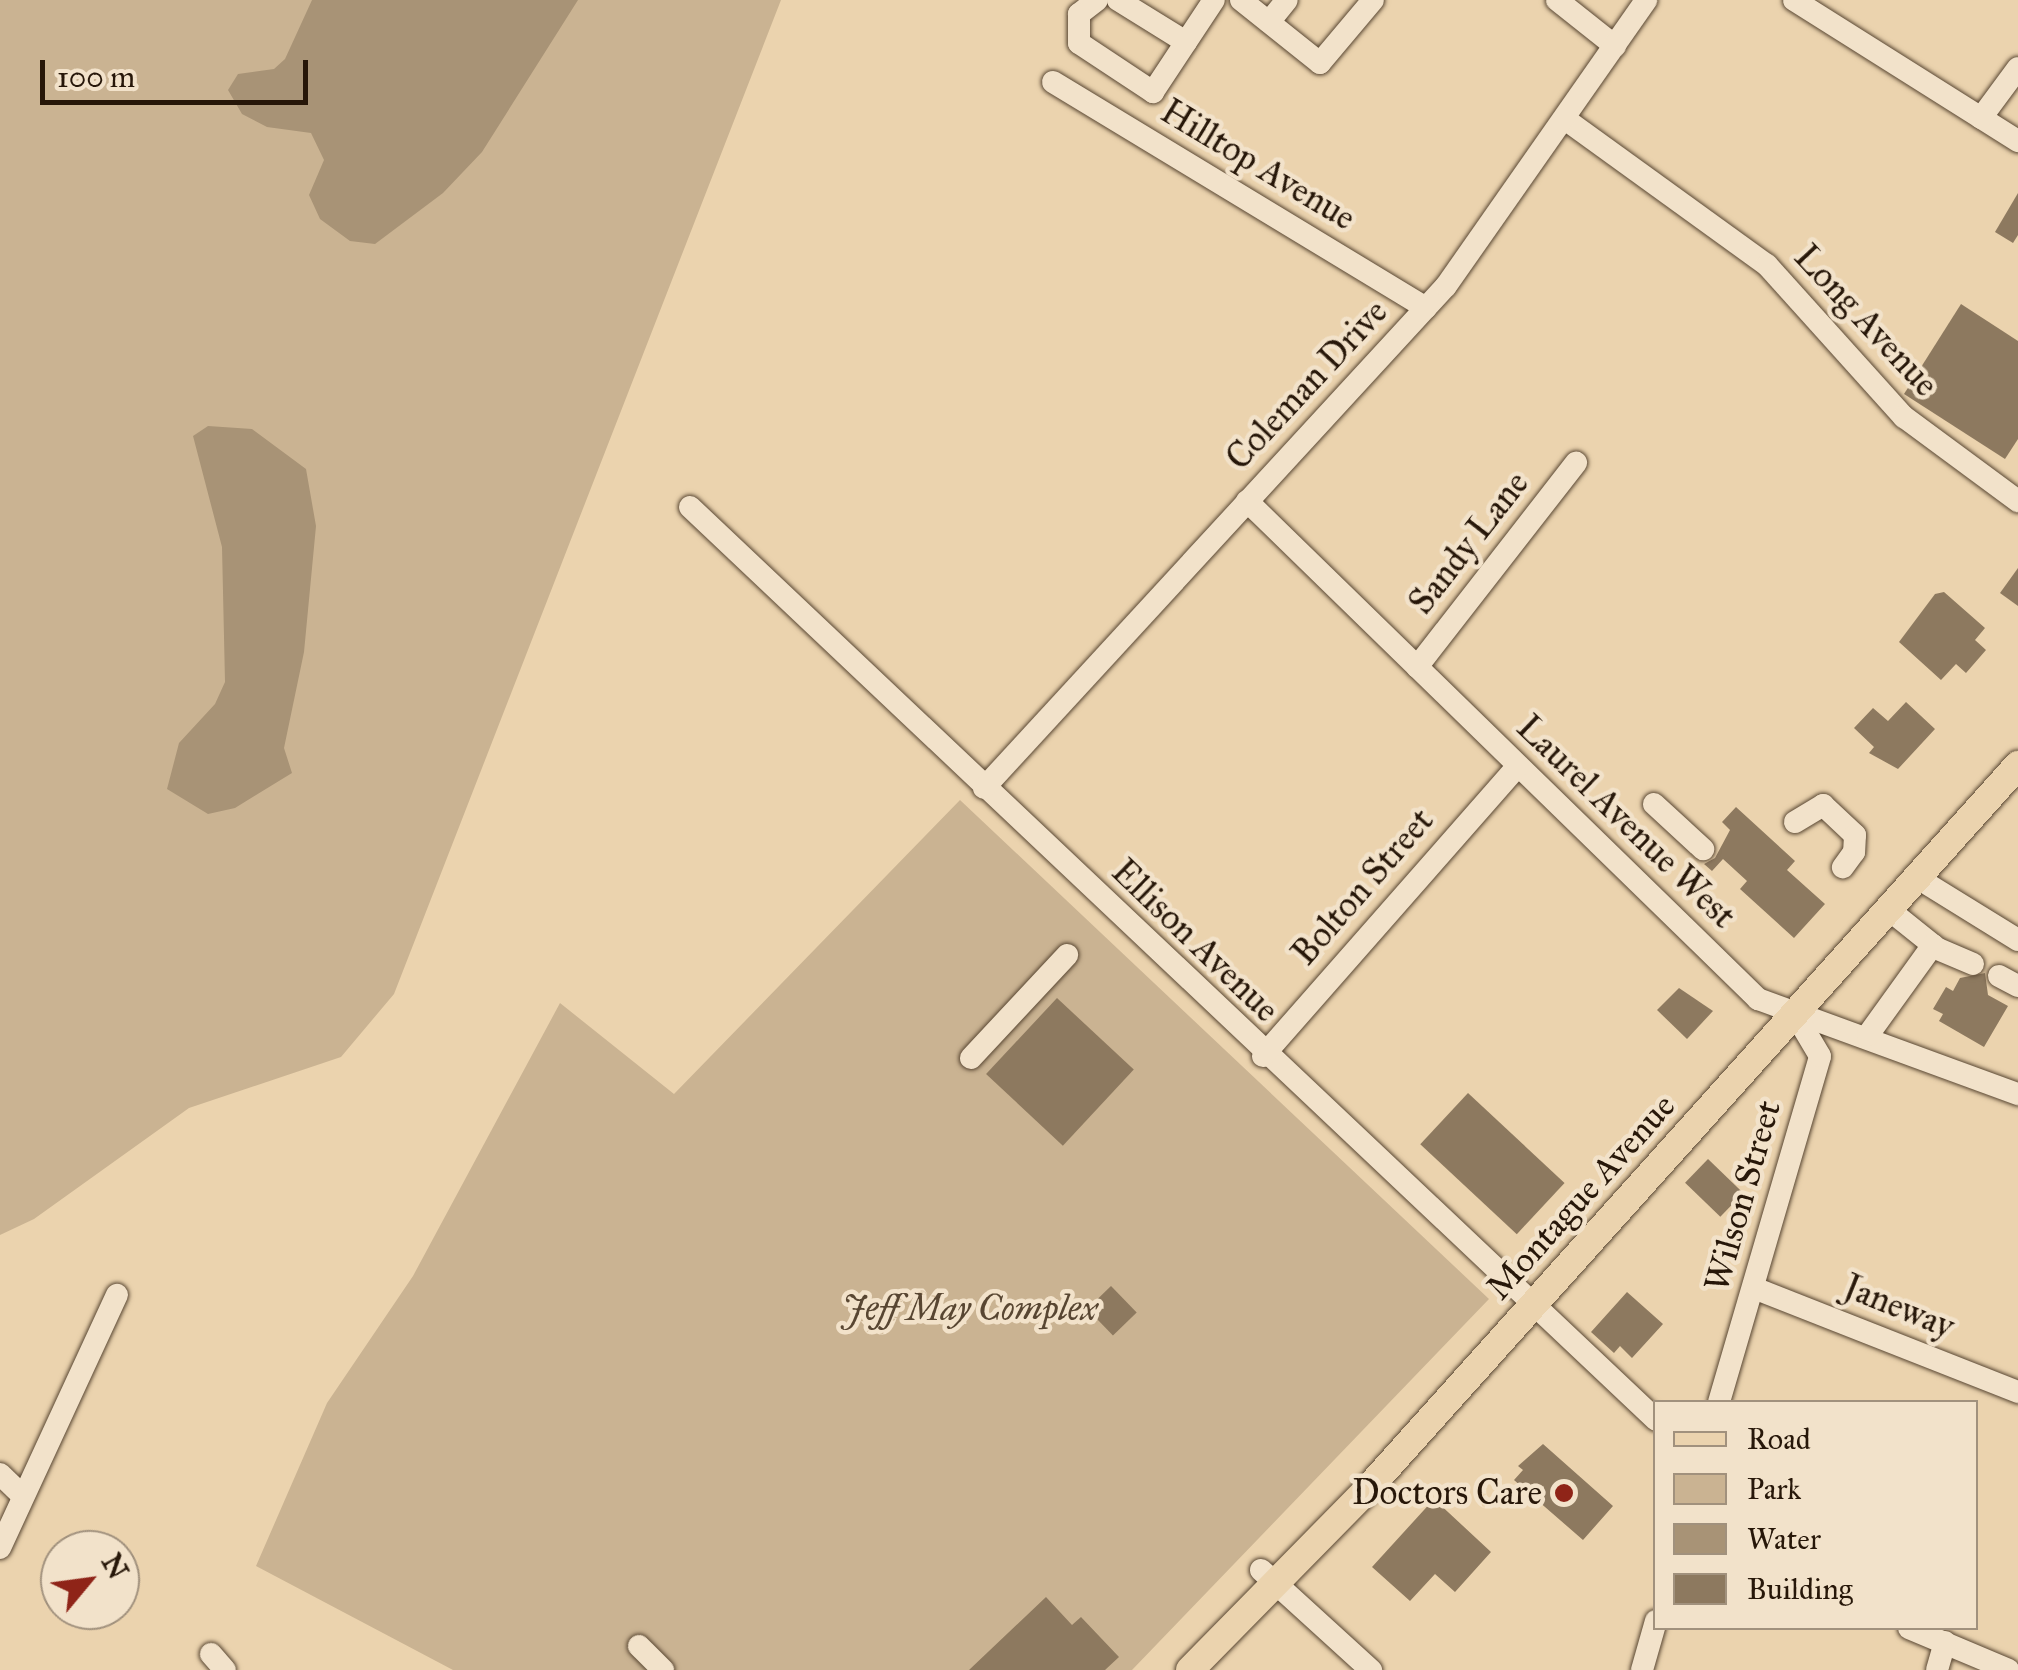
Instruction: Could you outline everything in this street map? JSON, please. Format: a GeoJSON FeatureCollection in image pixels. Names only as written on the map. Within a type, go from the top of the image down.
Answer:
{"type":"FeatureCollection","features":[{"type":"Feature","properties":{"kind":"main road","name":"Montague Avenue"},"geometry":{"type":"LineString","coordinates":[[1190,1670],[1269,1577],[1535,1305],[2018,765]]}},
{"type":"Feature","properties":{"kind":"street"},"geometry":{"type":"LineString","coordinates":[[1097,0],[1079,14],[1079,42],[1153,92],[1214,0]]}},
{"type":"Feature","properties":{"kind":"street"},"geometry":{"type":"LineString","coordinates":[[1118,0],[1186,42]]}},
{"type":"Feature","properties":{"kind":"street"},"geometry":{"type":"LineString","coordinates":[[1241,0],[1320,63],[1373,0]]}},
{"type":"Feature","properties":{"kind":"street"},"geometry":{"type":"LineString","coordinates":[[1269,22],[1287,0]]}},
{"type":"Feature","properties":{"kind":"street"},"geometry":{"type":"LineString","coordinates":[[1556,0],[1615,46]]}},
{"type":"Feature","properties":{"kind":"street","name":"Coleman Drive"},"geometry":{"type":"LineString","coordinates":[[984,788],[1426,308],[1565,119],[1646,0]]}},
{"type":"Feature","properties":{"kind":"street"},"geometry":{"type":"LineString","coordinates":[[1794,0],[2018,141]]}},
{"type":"Feature","properties":{"kind":"street"},"geometry":{"type":"LineString","coordinates":[[1982,118],[2018,68]]}},
{"type":"Feature","properties":{"kind":"street","name":"Hilltop Avenue"},"geometry":{"type":"LineString","coordinates":[[1053,82],[1426,308]]}},
{"type":"Feature","properties":{"kind":"street","name":"Long Avenue"},"geometry":{"type":"LineString","coordinates":[[1565,119],[1767,265],[1904,418],[2018,501]]}},
{"type":"Feature","properties":{"kind":"street","name":"Sandy Lane"},"geometry":{"type":"LineString","coordinates":[[1417,667],[1576,463]]}},
{"type":"Feature","properties":{"kind":"street","name":"Laurel Avenue West"},"geometry":{"type":"LineString","coordinates":[[1247,501],[1758,998],[1795,1014],[1868,1035],[2018,1094]]}},
{"type":"Feature","properties":{"kind":"street","name":"Ellison Avenue"},"geometry":{"type":"LineString","coordinates":[[690,507],[1264,1056],[1653,1417]]}},
{"type":"Feature","properties":{"kind":"street","name":"Bolton Street"},"geometry":{"type":"LineString","coordinates":[[1264,1056],[1518,766]]}},
{"type":"Feature","properties":{"kind":"street"},"geometry":{"type":"LineString","coordinates":[[1654,804],[1702,849]]}},
{"type":"Feature","properties":{"kind":"street"},"geometry":{"type":"LineString","coordinates":[[1795,822],[1823,805],[1854,835],[1854,852],[1843,867]]}},
{"type":"Feature","properties":{"kind":"street"},"geometry":{"type":"LineString","coordinates":[[1916,878],[2018,940]]}},
{"type":"Feature","properties":{"kind":"street"},"geometry":{"type":"LineString","coordinates":[[1888,909],[1933,945],[1973,964]]}},
{"type":"Feature","properties":{"kind":"street"},"geometry":{"type":"LineString","coordinates":[[1868,1035],[1933,945]]}},
{"type":"Feature","properties":{"kind":"street"},"geometry":{"type":"LineString","coordinates":[[971,1058],[1067,955]]}},
{"type":"Feature","properties":{"kind":"street","name":"Wilson Street"},"geometry":{"type":"LineString","coordinates":[[1720,1400],[1820,1056],[1795,1014]]}},
{"type":"Feature","properties":{"kind":"street","name":"Janeway"},"geometry":{"type":"LineString","coordinates":[[1754,1288],[2018,1392]]}},
{"type":"Feature","properties":{"kind":"street"},"geometry":{"type":"LineString","coordinates":[[0,1548],[118,1294]]}},
{"type":"Feature","properties":{"kind":"street"},"geometry":{"type":"LineString","coordinates":[[0,1474],[22,1494]]}},
{"type":"Feature","properties":{"kind":"street"},"geometry":{"type":"LineString","coordinates":[[1269,1577],[1372,1670]]}},
{"type":"Feature","properties":{"kind":"street"},"geometry":{"type":"LineString","coordinates":[[1642,1670],[1653,1630]]}},
{"type":"Feature","properties":{"kind":"street"},"geometry":{"type":"LineString","coordinates":[[1915,1630],[2008,1670]]}},
{"type":"Feature","properties":{"kind":"street"},"geometry":{"type":"LineString","coordinates":[[1937,1670],[1945,1642]]}},
{"type":"Feature","properties":{"kind":"street"},"geometry":{"type":"LineString","coordinates":[[639,1646],[663,1670]]}},
{"type":"Feature","properties":{"kind":"green space"},"geometry":{"type":"Polygon","coordinates":[[[0,0],[781,0],[394,994],[341,1057],[189,1108],[34,1219],[0,1235],[0,0]]]}},
{"type":"Feature","properties":{"kind":"green space","name":"Jeff May Complex"},"geometry":{"type":"Polygon","coordinates":[[[960,800],[1489,1299],[1132,1670],[453,1670],[256,1566],[327,1403],[413,1276],[560,1003],[674,1094],[960,800]]]}},
{"type":"Feature","properties":{"kind":"water"},"geometry":{"type":"Polygon","coordinates":[[[312,0],[578,0],[482,152],[443,193],[375,244],[350,241],[320,219],[309,195],[324,160],[311,133],[267,127],[242,114],[228,90],[238,74],[274,69],[285,59],[312,0]]]}},
{"type":"Feature","properties":{"kind":"water"},"geometry":{"type":"Polygon","coordinates":[[[208,426],[252,429],[306,469],[316,526],[304,652],[284,748],[292,773],[235,808],[208,814],[167,789],[179,743],[215,704],[225,682],[222,547],[193,436],[208,426]]]}},
{"type":"Feature","properties":{"kind":"building"},"geometry":{"type":"Polygon","coordinates":[[[2018,193],[2018,235],[2013,243],[1995,232],[2018,193]]]}},
{"type":"Feature","properties":{"kind":"building"},"geometry":{"type":"Polygon","coordinates":[[[1961,304],[2018,341],[2018,439],[2005,459],[1904,394],[1961,304]]]}},
{"type":"Feature","properties":{"kind":"building"},"geometry":{"type":"Polygon","coordinates":[[[2018,568],[2018,606],[2000,593],[2018,568]]]}},
{"type":"Feature","properties":{"kind":"building"},"geometry":{"type":"Polygon","coordinates":[[[1944,592],[1985,628],[1975,640],[1986,650],[1966,673],[1956,664],[1941,680],[1899,642],[1935,594],[1944,592]]]}},
{"type":"Feature","properties":{"kind":"building"},"geometry":{"type":"Polygon","coordinates":[[[1906,702],[1935,729],[1898,769],[1869,753],[1874,747],[1854,728],[1873,708],[1888,721],[1906,702]]]}},
{"type":"Feature","properties":{"kind":"building"},"geometry":{"type":"Polygon","coordinates":[[[1736,807],[1795,861],[1787,870],[1825,904],[1794,938],[1740,889],[1747,881],[1723,859],[1712,871],[1704,864],[1715,858],[1730,830],[1722,822],[1736,807]]]}},
{"type":"Feature","properties":{"kind":"building"},"geometry":{"type":"Polygon","coordinates":[[[1985,973],[1988,995],[2008,1006],[1984,1047],[1939,1021],[1943,1014],[1933,1009],[1946,987],[1953,991],[1960,978],[1985,973]]]}},
{"type":"Feature","properties":{"kind":"building"},"geometry":{"type":"Polygon","coordinates":[[[1679,988],[1713,1011],[1687,1039],[1657,1010],[1679,988]]]}},
{"type":"Feature","properties":{"kind":"building"},"geometry":{"type":"Polygon","coordinates":[[[1057,998],[1134,1070],[1063,1146],[986,1074],[1057,998]]]}},
{"type":"Feature","properties":{"kind":"building"},"geometry":{"type":"Polygon","coordinates":[[[1468,1093],[1565,1183],[1517,1234],[1420,1144],[1468,1093]]]}},
{"type":"Feature","properties":{"kind":"building"},"geometry":{"type":"Polygon","coordinates":[[[1708,1159],[1743,1193],[1720,1217],[1685,1183],[1708,1159]]]}},
{"type":"Feature","properties":{"kind":"building"},"geometry":{"type":"Polygon","coordinates":[[[1111,1286],[1137,1313],[1113,1336],[1087,1309],[1111,1286]]]}},
{"type":"Feature","properties":{"kind":"building"},"geometry":{"type":"Polygon","coordinates":[[[1627,1292],[1663,1324],[1632,1358],[1620,1346],[1614,1353],[1591,1332],[1627,1292]]]}},
{"type":"Feature","properties":{"kind":"building","name":"Doctors Care"},"geometry":{"type":"Polygon","coordinates":[[[1543,1444],[1613,1506],[1583,1540],[1514,1480],[1523,1470],[1518,1466],[1543,1444]]]}},
{"type":"Feature","properties":{"kind":"building"},"geometry":{"type":"Polygon","coordinates":[[[1434,1499],[1491,1552],[1455,1592],[1435,1574],[1410,1601],[1372,1567],[1434,1499]]]}},
{"type":"Feature","properties":{"kind":"building"},"geometry":{"type":"Polygon","coordinates":[[[1046,1597],[1072,1625],[1081,1617],[1119,1657],[1105,1670],[969,1670],[1046,1597]]]}},
{"type":"Feature","properties":{"kind":"place","name":"Doctors Care"},"geometry":{"type":"Point","coordinates":[1564,1493]}}]}
